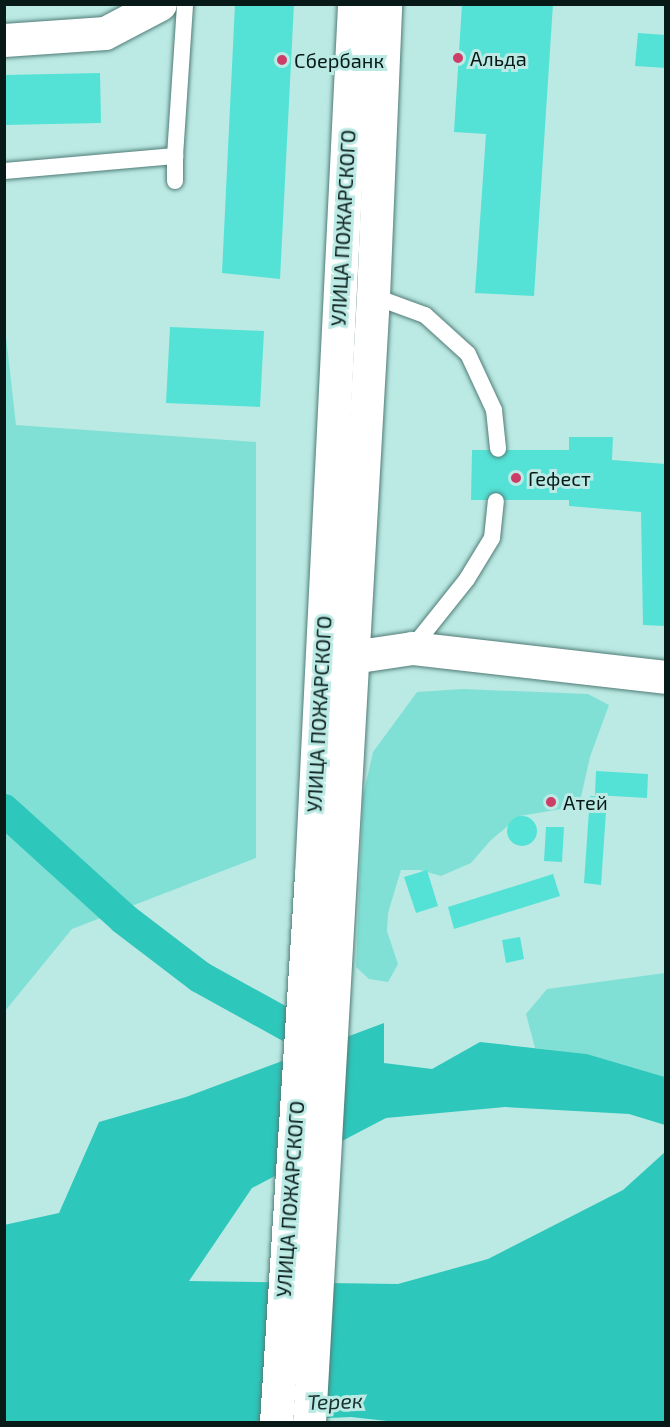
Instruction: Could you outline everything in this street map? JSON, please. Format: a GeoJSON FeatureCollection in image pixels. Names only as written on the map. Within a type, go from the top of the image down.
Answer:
{"type":"FeatureCollection","features":[{"type":"Feature","properties":{"kind":"main road"},"geometry":{"type":"LineString","coordinates":[[4,40],[105,33],[160,4]]}},
{"type":"Feature","properties":{"kind":"main road","name":"УЛИЦА ПОЖАРСКОГО"},"geometry":{"type":"LineString","coordinates":[[309,1422],[354,4]]}},
{"type":"Feature","properties":{"kind":"main road","name":"УЛИЦА ПОЖАРСКОГО"},"geometry":{"type":"LineString","coordinates":[[276,1422],[325,876],[352,657],[373,296],[385,4]]}},
{"type":"Feature","properties":{"kind":"main road"},"geometry":{"type":"LineString","coordinates":[[352,657],[412,648],[666,677]]}},
{"type":"Feature","properties":{"kind":"lane"},"geometry":{"type":"LineString","coordinates":[[175,181],[186,4]]}},
{"type":"Feature","properties":{"kind":"lane"},"geometry":{"type":"LineString","coordinates":[[4,171],[175,156]]}},
{"type":"Feature","properties":{"kind":"lane"},"geometry":{"type":"LineString","coordinates":[[373,296],[425,315],[468,354],[495,410],[498,449]]}},
{"type":"Feature","properties":{"kind":"lane"},"geometry":{"type":"LineString","coordinates":[[412,648],[466,579],[492,538],[496,501]]}},
{"type":"Feature","properties":{"kind":"shaded area"},"geometry":{"type":"Polygon","coordinates":[[[4,319],[16,425],[256,442],[256,858],[72,929],[5,1011],[4,319]]]}},
{"type":"Feature","properties":{"kind":"shaded area"},"geometry":{"type":"Polygon","coordinates":[[[462,689],[588,694],[609,705],[590,757],[579,806],[520,816],[491,840],[471,863],[441,876],[420,870],[401,870],[388,913],[387,931],[398,964],[388,982],[369,979],[356,967],[363,796],[373,752],[417,692],[462,689]]]}},
{"type":"Feature","properties":{"kind":"shaded area"},"geometry":{"type":"Polygon","coordinates":[[[665,973],[665,1077],[587,1054],[535,1048],[526,1014],[547,989],[665,973]]]}},
{"type":"Feature","properties":{"kind":"water","name":"Терек"},"geometry":{"type":"Polygon","coordinates":[[[384,1023],[384,1063],[432,1069],[480,1042],[587,1054],[665,1077],[665,1125],[629,1114],[505,1107],[386,1118],[252,1188],[189,1281],[398,1284],[488,1259],[623,1190],[665,1152],[665,1422],[396,1422],[351,1417],[234,1422],[5,1422],[4,1225],[59,1213],[99,1122],[186,1097],[384,1023]]]}},
{"type":"Feature","properties":{"kind":"building"},"geometry":{"type":"Polygon","coordinates":[[[235,4],[294,4],[280,279],[222,273],[235,4]]]}},
{"type":"Feature","properties":{"kind":"building"},"geometry":{"type":"Polygon","coordinates":[[[462,4],[553,4],[534,296],[475,293],[486,134],[454,132],[462,4]]]}},
{"type":"Feature","properties":{"kind":"building"},"geometry":{"type":"Polygon","coordinates":[[[638,33],[666,35],[666,68],[635,66],[638,33]]]}},
{"type":"Feature","properties":{"kind":"building"},"geometry":{"type":"Polygon","coordinates":[[[100,73],[101,123],[4,125],[4,75],[100,73]]]}},
{"type":"Feature","properties":{"kind":"building"},"geometry":{"type":"Polygon","coordinates":[[[170,327],[264,331],[260,407],[166,403],[170,327]]]}},
{"type":"Feature","properties":{"kind":"building"},"geometry":{"type":"Polygon","coordinates":[[[569,437],[613,437],[612,460],[666,464],[666,626],[643,625],[641,512],[569,506],[569,500],[471,500],[472,450],[569,450],[569,437]]]}},
{"type":"Feature","properties":{"kind":"building"},"geometry":{"type":"Polygon","coordinates":[[[596,771],[648,774],[647,798],[595,795],[596,771]]]}},
{"type":"Feature","properties":{"kind":"building"},"geometry":{"type":"Polygon","coordinates":[[[590,796],[607,797],[601,885],[584,883],[590,796]]]}},
{"type":"Feature","properties":{"kind":"building"},"geometry":{"type":"Polygon","coordinates":[[[522,816],[533,820],[537,831],[533,842],[522,846],[511,842],[507,831],[511,820],[522,816]]]}},
{"type":"Feature","properties":{"kind":"building"},"geometry":{"type":"Polygon","coordinates":[[[546,827],[564,827],[562,862],[544,861],[546,827]]]}},
{"type":"Feature","properties":{"kind":"building"},"geometry":{"type":"Polygon","coordinates":[[[427,870],[438,906],[416,913],[404,877],[427,870]]]}},
{"type":"Feature","properties":{"kind":"building"},"geometry":{"type":"Polygon","coordinates":[[[553,874],[560,896],[454,929],[448,907],[553,874]]]}},
{"type":"Feature","properties":{"kind":"building"},"geometry":{"type":"Polygon","coordinates":[[[520,937],[524,959],[506,963],[502,940],[520,937]]]}},
{"type":"Feature","properties":{"kind":"waterway"},"geometry":{"type":"LineString","coordinates":[[4,810],[124,919],[200,977],[323,1045]]}},
{"type":"Feature","properties":{"kind":"place","name":"Альда"},"geometry":{"type":"Point","coordinates":[458,58]}},
{"type":"Feature","properties":{"kind":"place","name":"Сбербанк"},"geometry":{"type":"Point","coordinates":[282,60]}},
{"type":"Feature","properties":{"kind":"place","name":"Гефест"},"geometry":{"type":"Point","coordinates":[516,478]}},
{"type":"Feature","properties":{"kind":"place","name":"Атей"},"geometry":{"type":"Point","coordinates":[551,802]}}]}
